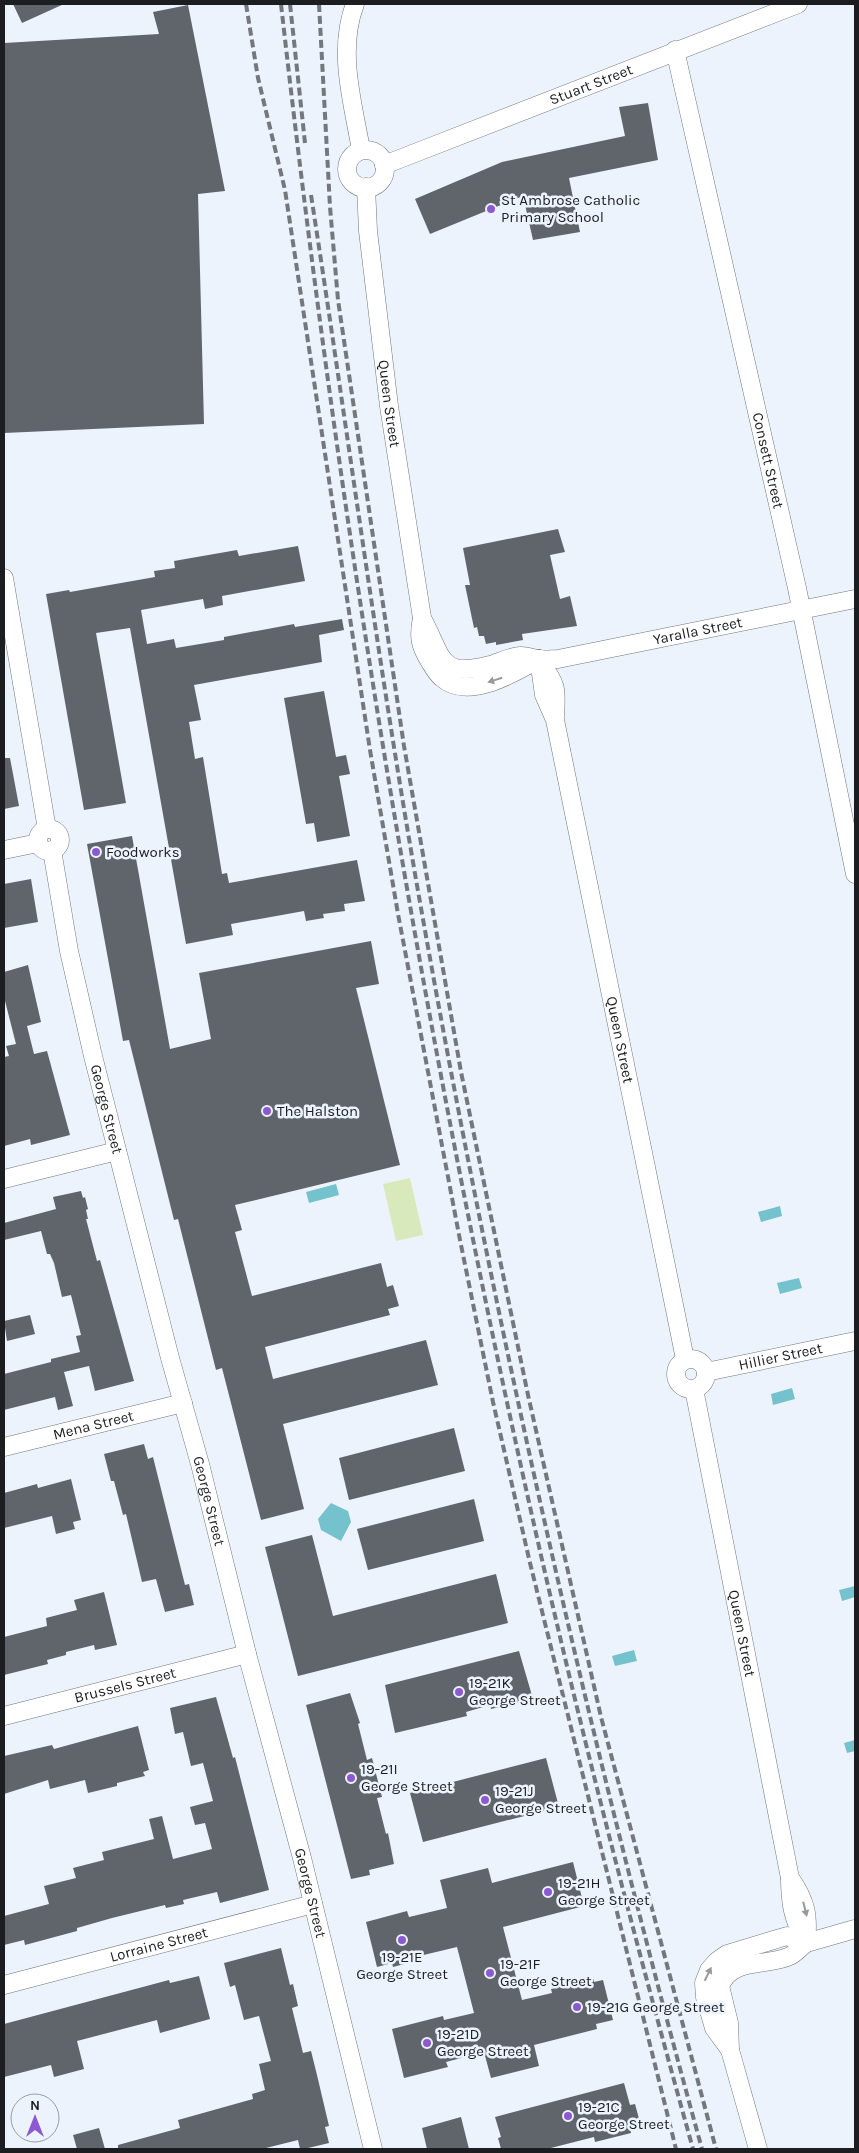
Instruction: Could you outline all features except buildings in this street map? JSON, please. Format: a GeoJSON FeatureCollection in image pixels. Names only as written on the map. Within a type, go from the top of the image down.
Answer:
{"type":"FeatureCollection","features":[{"type":"Feature","properties":{"kind":"street"},"geometry":{"type":"LineString","coordinates":[[355,4],[349,20],[346,48],[361,150]]}},
{"type":"Feature","properties":{"kind":"street","name":"Stuart Street"},"geometry":{"type":"LineString","coordinates":[[384,165],[675,50],[798,4]]}},
{"type":"Feature","properties":{"kind":"street","name":"Consett Street"},"geometry":{"type":"LineString","coordinates":[[675,50],[801,610],[855,874]]}},
{"type":"Feature","properties":{"kind":"street"},"geometry":{"type":"LineString","coordinates":[[361,150],[373,151],[378,154],[384,165],[385,170],[380,180],[371,186],[366,187],[352,181],[347,171],[347,165],[352,156],[361,150]]}},
{"type":"Feature","properties":{"kind":"street","name":"Queen Street"},"geometry":{"type":"LineString","coordinates":[[366,187],[368,231],[389,406],[422,618],[419,634],[424,651],[442,678],[455,686],[470,687],[498,680],[539,660],[554,680],[556,693],[555,720],[685,1360]]}},
{"type":"Feature","properties":{"kind":"street","name":"George Street"},"geometry":{"type":"LineString","coordinates":[[4,578],[45,841],[93,1056],[247,1654],[314,1904],[373,2149]]}},
{"type":"Feature","properties":{"kind":"street","name":"Yaralla Street"},"geometry":{"type":"LineString","coordinates":[[539,660],[558,660],[855,599]]}},
{"type":"Feature","properties":{"kind":"street"},"geometry":{"type":"LineString","coordinates":[[4,850],[45,841]]}},
{"type":"Feature","properties":{"kind":"street"},"geometry":{"type":"LineString","coordinates":[[4,1179],[117,1151]]}},
{"type":"Feature","properties":{"kind":"street","name":"Hillier Street"},"geometry":{"type":"LineString","coordinates":[[706,1372],[855,1341]]}},
{"type":"Feature","properties":{"kind":"street"},"geometry":{"type":"LineString","coordinates":[[685,1360],[698,1361],[706,1372],[702,1385],[694,1389],[688,1389],[680,1384],[676,1375],[678,1366],[685,1360]]}},
{"type":"Feature","properties":{"kind":"street","name":"Queen Street"},"geometry":{"type":"LineString","coordinates":[[694,1389],[790,1878],[790,1899],[795,1923],[806,1943]]}},
{"type":"Feature","properties":{"kind":"street","name":"Mena Street"},"geometry":{"type":"LineString","coordinates":[[4,1447],[183,1403]]}},
{"type":"Feature","properties":{"kind":"street","name":"Brussels Street"},"geometry":{"type":"LineString","coordinates":[[4,1716],[247,1654]]}},
{"type":"Feature","properties":{"kind":"street","name":"Lorraine Street"},"geometry":{"type":"LineString","coordinates":[[4,1985],[314,1904]]}},
{"type":"Feature","properties":{"kind":"street"},"geometry":{"type":"LineString","coordinates":[[758,2149],[730,2050],[729,2023],[720,1986],[723,1978],[736,1968],[790,1956],[806,1943],[855,1929]]}},
{"type":"Feature","properties":{"kind":"green space"},"geometry":{"type":"Polygon","coordinates":[[[410,1178],[423,1235],[396,1241],[383,1184],[410,1178]]]}},
{"type":"Feature","properties":{"kind":"water"},"geometry":{"type":"Polygon","coordinates":[[[336,1184],[339,1195],[309,1203],[306,1192],[336,1184]]]}},
{"type":"Feature","properties":{"kind":"water"},"geometry":{"type":"Polygon","coordinates":[[[780,1206],[782,1216],[761,1222],[758,1212],[780,1206]]]}},
{"type":"Feature","properties":{"kind":"water"},"geometry":{"type":"Polygon","coordinates":[[[799,1278],[802,1288],[780,1294],[777,1283],[799,1278]]]}},
{"type":"Feature","properties":{"kind":"water"},"geometry":{"type":"Polygon","coordinates":[[[792,1388],[795,1399],[773,1405],[771,1394],[792,1388]]]}},
{"type":"Feature","properties":{"kind":"water"},"geometry":{"type":"Polygon","coordinates":[[[331,1503],[348,1511],[351,1522],[341,1541],[321,1530],[318,1519],[331,1503]]]}},
{"type":"Feature","properties":{"kind":"water"},"geometry":{"type":"Polygon","coordinates":[[[855,1586],[855,1597],[842,1601],[839,1590],[855,1586]]]}},
{"type":"Feature","properties":{"kind":"water"},"geometry":{"type":"Polygon","coordinates":[[[634,1650],[637,1661],[615,1666],[612,1656],[634,1650]]]}},
{"type":"Feature","properties":{"kind":"water"},"geometry":{"type":"Polygon","coordinates":[[[855,1740],[855,1751],[847,1753],[844,1743],[855,1740]]]}},
{"type":"Feature","properties":{"kind":"railway"},"geometry":{"type":"LineString","coordinates":[[246,4],[258,78],[285,190],[370,750],[398,914],[460,1240],[493,1402],[530,1563],[676,2149]]}},
{"type":"Feature","properties":{"kind":"railway"},"geometry":{"type":"LineString","coordinates":[[281,4],[330,397],[359,592],[390,788],[424,983],[461,1177],[500,1371],[560,1637],[615,1857],[693,2149]]}},
{"type":"Feature","properties":{"kind":"railway"},"geometry":{"type":"LineString","coordinates":[[290,4],[305,143]]}},
{"type":"Feature","properties":{"kind":"railway"},"geometry":{"type":"LineString","coordinates":[[319,4],[330,207],[338,300],[404,746],[461,1072],[528,1395],[601,1717],[716,2149]]}},
{"type":"Feature","properties":{"kind":"railway"},"geometry":{"type":"LineString","coordinates":[[311,195],[377,641],[406,819],[480,1221],[547,1532],[583,1687],[621,1841],[702,2149]]}},
{"type":"Feature","properties":{"kind":"place","name":"St Ambrose Catholic Primary School"},"geometry":{"type":"Point","coordinates":[491,209]}},
{"type":"Feature","properties":{"kind":"place","name":"Foodworks"},"geometry":{"type":"Point","coordinates":[96,852]}},
{"type":"Feature","properties":{"kind":"place","name":"The Halston"},"geometry":{"type":"Point","coordinates":[267,1111]}},
{"type":"Feature","properties":{"kind":"place","name":"19-21K George Street"},"geometry":{"type":"Point","coordinates":[459,1692]}},
{"type":"Feature","properties":{"kind":"place","name":"19-21I George Street"},"geometry":{"type":"Point","coordinates":[351,1778]}},
{"type":"Feature","properties":{"kind":"place","name":"19-21J George Street"},"geometry":{"type":"Point","coordinates":[485,1800]}},
{"type":"Feature","properties":{"kind":"place","name":"19-21H George Street"},"geometry":{"type":"Point","coordinates":[548,1892]}},
{"type":"Feature","properties":{"kind":"place","name":"19-21E George Street"},"geometry":{"type":"Point","coordinates":[402,1940]}},
{"type":"Feature","properties":{"kind":"place","name":"19-21F George Street"},"geometry":{"type":"Point","coordinates":[490,1973]}},
{"type":"Feature","properties":{"kind":"place","name":"19-21G George Street"},"geometry":{"type":"Point","coordinates":[577,2007]}},
{"type":"Feature","properties":{"kind":"place","name":"19-21D George Street"},"geometry":{"type":"Point","coordinates":[427,2043]}},
{"type":"Feature","properties":{"kind":"place","name":"19-21C George Street"},"geometry":{"type":"Point","coordinates":[568,2116]}}]}
